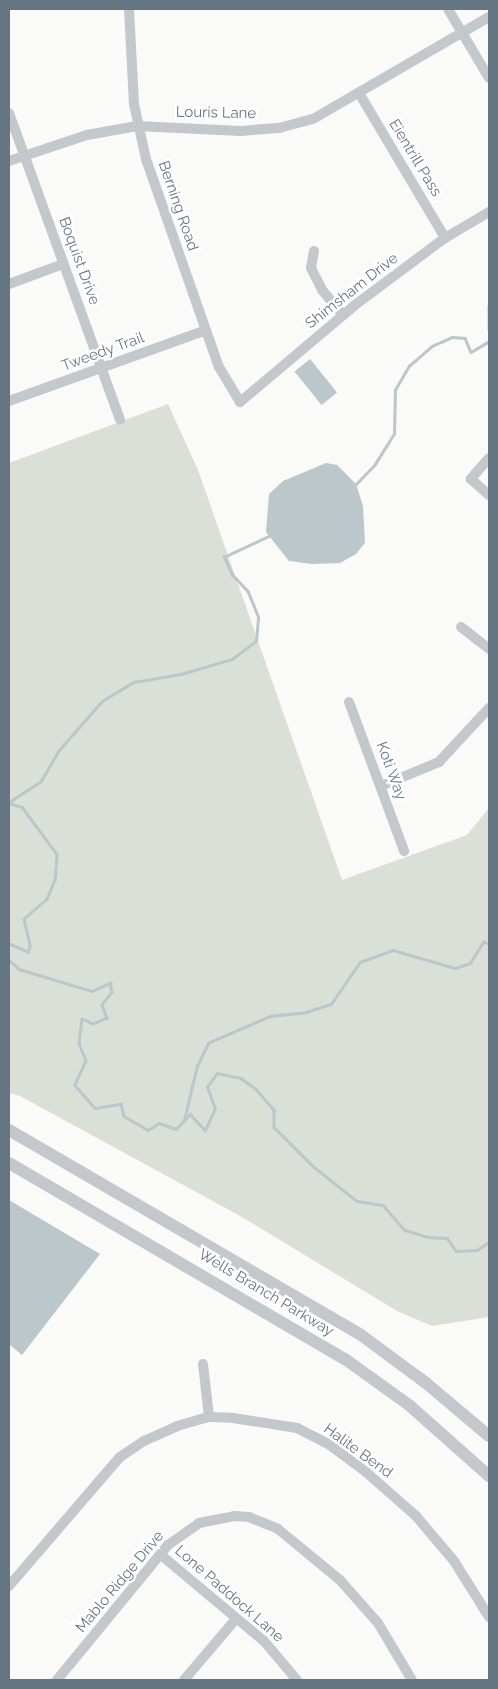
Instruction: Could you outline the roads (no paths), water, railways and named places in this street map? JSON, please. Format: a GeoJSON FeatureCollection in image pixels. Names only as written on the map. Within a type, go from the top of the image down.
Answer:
{"type":"FeatureCollection","features":[{"type":"Feature","properties":{"kind":"street","name":"Berning Road"},"geometry":{"type":"LineString","coordinates":[[129,9],[129,43],[137,126],[146,159],[219,367],[240,402]]}},
{"type":"Feature","properties":{"kind":"street"},"geometry":{"type":"LineString","coordinates":[[448,9],[489,78]]}},
{"type":"Feature","properties":{"kind":"street","name":"Louris Lane"},"geometry":{"type":"LineString","coordinates":[[9,161],[87,135],[137,126],[241,132],[279,128],[313,119],[489,17]]}},
{"type":"Feature","properties":{"kind":"street","name":"Eientrill Pass"},"geometry":{"type":"LineString","coordinates":[[359,93],[445,238]]}},
{"type":"Feature","properties":{"kind":"street","name":"Boquist Drive"},"geometry":{"type":"LineString","coordinates":[[9,113],[120,420]]}},
{"type":"Feature","properties":{"kind":"street","name":"Shimsham Drive"},"geometry":{"type":"LineString","coordinates":[[240,402],[343,316],[445,238],[489,212]]}},
{"type":"Feature","properties":{"kind":"street"},"geometry":{"type":"LineString","coordinates":[[314,251],[311,268],[322,290],[343,316]]}},
{"type":"Feature","properties":{"kind":"street"},"geometry":{"type":"LineString","coordinates":[[9,284],[63,264]]}},
{"type":"Feature","properties":{"kind":"street","name":"Tweedy Trail"},"geometry":{"type":"LineString","coordinates":[[9,401],[206,330]]}},
{"type":"Feature","properties":{"kind":"street"},"geometry":{"type":"LineString","coordinates":[[489,458],[471,479],[489,495]]}},
{"type":"Feature","properties":{"kind":"street"},"geometry":{"type":"LineString","coordinates":[[461,627],[489,649]]}},
{"type":"Feature","properties":{"kind":"street","name":"Koti Way"},"geometry":{"type":"LineString","coordinates":[[349,702],[404,851]]}},
{"type":"Feature","properties":{"kind":"street"},"geometry":{"type":"LineString","coordinates":[[381,786],[439,762],[489,708]]}},
{"type":"Feature","properties":{"kind":"street","name":"Wells Branch Parkway"},"geometry":{"type":"LineString","coordinates":[[9,1130],[360,1335],[426,1383],[489,1436]]}},
{"type":"Feature","properties":{"kind":"street","name":"Wells Branch Parkway"},"geometry":{"type":"LineString","coordinates":[[9,1163],[345,1359],[409,1405],[489,1476]]}},
{"type":"Feature","properties":{"kind":"street"},"geometry":{"type":"LineString","coordinates":[[203,1364],[209,1417]]}},
{"type":"Feature","properties":{"kind":"street","name":"Halite Bend"},"geometry":{"type":"LineString","coordinates":[[9,1586],[120,1457],[144,1441],[177,1426],[209,1417],[264,1421],[297,1428],[327,1443],[416,1516],[454,1560],[489,1618]]}},
{"type":"Feature","properties":{"kind":"street","name":"Mablo Ridge Drive"},"geometry":{"type":"LineString","coordinates":[[57,1680],[161,1555],[189,1529],[208,1520],[234,1516],[265,1521],[302,1547],[354,1594],[378,1623],[412,1680]]}},
{"type":"Feature","properties":{"kind":"street","name":"Lone Paddock Lane"},"geometry":{"type":"LineString","coordinates":[[161,1555],[264,1641],[297,1680]]}},
{"type":"Feature","properties":{"kind":"street"},"geometry":{"type":"LineString","coordinates":[[184,1680],[236,1619]]}},
{"type":"Feature","properties":{"kind":"waterway"},"geometry":{"type":"LineString","coordinates":[[489,306],[489,329]]}},
{"type":"Feature","properties":{"kind":"waterway"},"geometry":{"type":"LineString","coordinates":[[355,485],[375,464],[394,434],[395,390],[409,366],[432,346],[452,337],[465,338],[471,352],[489,341]]}},
{"type":"Feature","properties":{"kind":"waterway"},"geometry":{"type":"LineString","coordinates":[[9,802],[41,781],[59,750],[102,701],[134,682],[181,674],[232,659],[256,641],[258,617],[248,592],[232,575],[224,557],[271,535]]}},
{"type":"Feature","properties":{"kind":"waterway"},"geometry":{"type":"LineString","coordinates":[[9,803],[22,807],[57,854],[55,880],[47,899],[24,919],[30,946],[28,952],[9,944]]}},
{"type":"Feature","properties":{"kind":"waterway"},"geometry":{"type":"LineString","coordinates":[[184,1120],[197,1066],[208,1043],[270,1016],[306,1012],[331,1004],[360,962],[393,950],[455,968],[470,963],[483,942],[489,943]]}},
{"type":"Feature","properties":{"kind":"waterway"},"geometry":{"type":"LineString","coordinates":[[9,960],[19,969],[92,991],[110,983],[112,992],[102,1005],[107,1018],[93,1024],[82,1019],[79,1043],[86,1061],[75,1085],[95,1108],[121,1104],[124,1116],[148,1130],[159,1123],[176,1129],[190,1114],[205,1130],[215,1109],[207,1087],[217,1073],[241,1078],[256,1089],[274,1110],[274,1127],[314,1167],[357,1201],[383,1205],[405,1230],[428,1237],[447,1238],[456,1251],[477,1250],[489,1242]]}}]}
